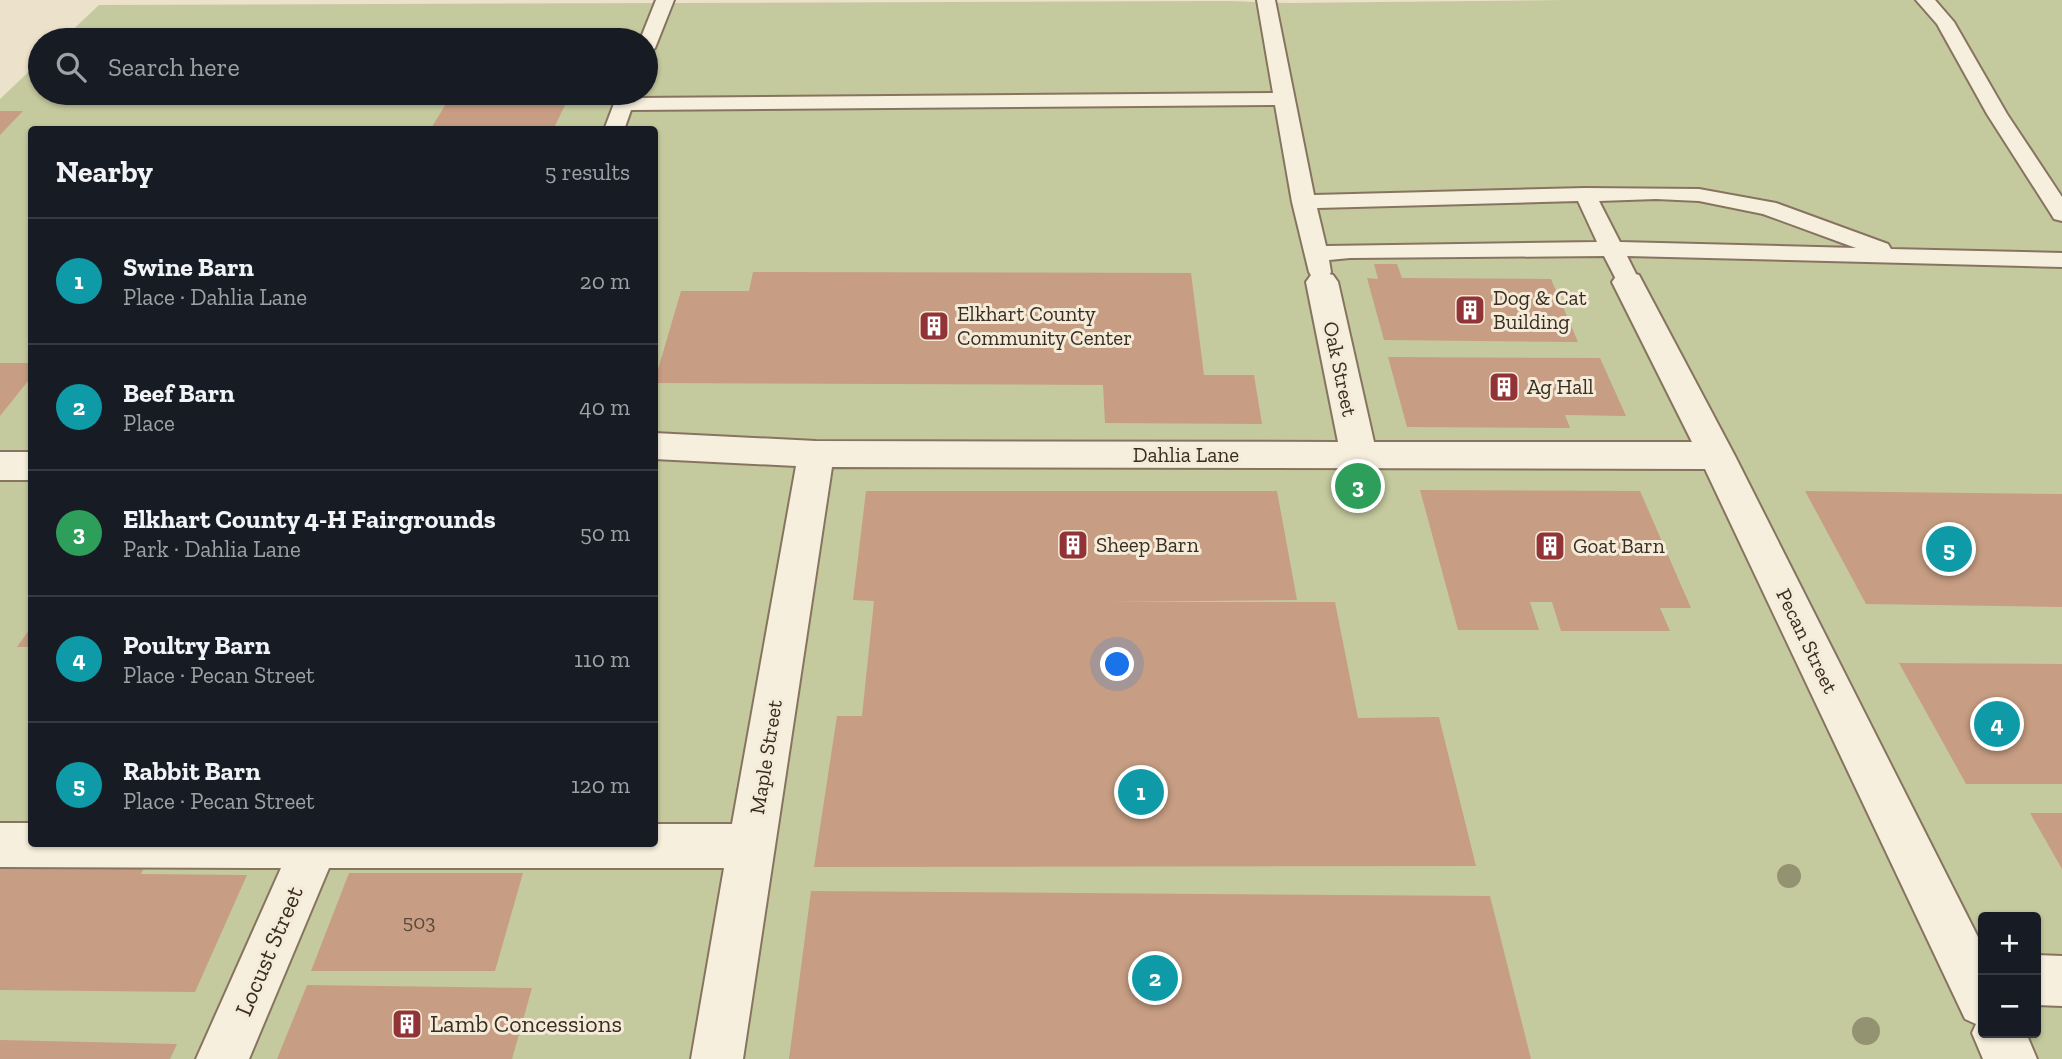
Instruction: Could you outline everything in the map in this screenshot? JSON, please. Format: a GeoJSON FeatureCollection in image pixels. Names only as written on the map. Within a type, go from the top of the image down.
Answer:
{"type":"FeatureCollection","features":[{"type":"Feature","properties":{"kind":"street","name":"Pecan Street"},"geometry":{"type":"LineString","coordinates":[[1620,266],[1978,983]]}},
{"type":"Feature","properties":{"kind":"street","name":"Oak Street"},"geometry":{"type":"LineString","coordinates":[[1319,268],[1359,455]]}},
{"type":"Feature","properties":{"kind":"street","name":"Dahlia Lane"},"geometry":{"type":"LineString","coordinates":[[658,446],[816,454],[1717,456]]}},
{"type":"Feature","properties":{"kind":"street","name":"Maple Street"},"geometry":{"type":"LineString","coordinates":[[717,1059],[816,454]]}},
{"type":"Feature","properties":{"kind":"street"},"geometry":{"type":"LineString","coordinates":[[0,466],[28,466]]}},
{"type":"Feature","properties":{"kind":"street"},"geometry":{"type":"LineString","coordinates":[[0,845],[28,845]]}},
{"type":"Feature","properties":{"kind":"street"},"geometry":{"type":"LineString","coordinates":[[658,846],[752,846]]}},
{"type":"Feature","properties":{"kind":"street","name":"Locust Street"},"geometry":{"type":"LineString","coordinates":[[222,1059],[314,847]]}},
{"type":"Feature","properties":{"kind":"street"},"geometry":{"type":"LineString","coordinates":[[2041,981],[2062,981]]}},
{"type":"Feature","properties":{"kind":"street"},"geometry":{"type":"LineString","coordinates":[[2000,1038],[2011,1059]]}},
{"type":"Feature","properties":{"kind":"lane"},"geometry":{"type":"LineString","coordinates":[[654,28],[665,0]]}},
{"type":"Feature","properties":{"kind":"lane"},"geometry":{"type":"LineString","coordinates":[[1266,0],[1319,268],[1350,251],[1620,266],[1902,257],[2062,260]]}},
{"type":"Feature","properties":{"kind":"lane"},"geometry":{"type":"LineString","coordinates":[[1925,0],[1945,22],[1997,114],[2062,214]]}},
{"type":"Feature","properties":{"kind":"lane"},"geometry":{"type":"LineString","coordinates":[[658,98],[1285,99]]}},
{"type":"Feature","properties":{"kind":"lane"},"geometry":{"type":"LineString","coordinates":[[616,126],[623,105]]}},
{"type":"Feature","properties":{"kind":"lane"},"geometry":{"type":"LineString","coordinates":[[1304,202],[1656,193],[1735,201],[1800,218],[1902,257]]}},
{"type":"Feature","properties":{"kind":"lane"},"geometry":{"type":"LineString","coordinates":[[1585,194],[1620,266]]}},
{"type":"Feature","properties":{"kind":"green space"},"geometry":{"type":"Polygon","coordinates":[[[2062,0],[2062,1059],[0,1059],[0,99],[28,72],[28,105],[658,105],[658,28],[75,28],[99,5],[2062,0]]]}},
{"type":"Feature","properties":{"kind":"building"},"geometry":{"type":"Polygon","coordinates":[[[445,105],[565,105],[555,126],[432,126],[445,105]]]}},
{"type":"Feature","properties":{"kind":"building"},"geometry":{"type":"Polygon","coordinates":[[[0,111],[23,111],[0,135],[0,111]]]}},
{"type":"Feature","properties":{"kind":"building","name":"Dog & Cat Building"},"geometry":{"type":"Polygon","coordinates":[[[1374,264],[1397,264],[1402,278],[1551,279],[1578,342],[1384,340],[1367,278],[1378,279],[1374,264]]]}},
{"type":"Feature","properties":{"kind":"building","name":"Elkhart County Community Center"},"geometry":{"type":"Polygon","coordinates":[[[753,272],[1191,273],[1204,375],[1254,375],[1262,424],[1105,423],[1103,385],[658,383],[658,369],[681,291],[749,291],[753,272]]]}},
{"type":"Feature","properties":{"kind":"building","name":"Ag Hall"},"geometry":{"type":"Polygon","coordinates":[[[1388,357],[1600,358],[1626,416],[1565,415],[1570,428],[1407,427],[1388,357]]]}},
{"type":"Feature","properties":{"kind":"building"},"geometry":{"type":"Polygon","coordinates":[[[0,363],[28,363],[28,381],[0,416],[0,363]]]}},
{"type":"Feature","properties":{"kind":"building","name":"Goat Barn"},"geometry":{"type":"Polygon","coordinates":[[[1420,490],[1640,491],[1691,608],[1660,608],[1670,631],[1561,631],[1552,602],[1530,602],[1539,630],[1458,630],[1420,490]]]}},
{"type":"Feature","properties":{"kind":"building"},"geometry":{"type":"Polygon","coordinates":[[[866,491],[1277,491],[1297,600],[1108,602],[1335,602],[1358,718],[1439,717],[1476,866],[814,867],[837,716],[862,716],[874,601],[853,600],[866,491]]]}},
{"type":"Feature","properties":{"kind":"building"},"geometry":{"type":"Polygon","coordinates":[[[1805,491],[2062,494],[2062,607],[1866,604],[1805,491]]]}},
{"type":"Feature","properties":{"kind":"building"},"geometry":{"type":"Polygon","coordinates":[[[28,631],[28,647],[17,647],[28,631]]]}},
{"type":"Feature","properties":{"kind":"building"},"geometry":{"type":"Polygon","coordinates":[[[1899,663],[2062,664],[2062,784],[1966,784],[1899,663]]]}},
{"type":"Feature","properties":{"kind":"building"},"geometry":{"type":"Polygon","coordinates":[[[2030,813],[2062,813],[2062,869],[2030,813]]]}},
{"type":"Feature","properties":{"kind":"building"},"geometry":{"type":"Polygon","coordinates":[[[0,866],[145,866],[141,874],[247,875],[195,992],[0,990],[0,866]]]}},
{"type":"Feature","properties":{"kind":"building"},"geometry":{"type":"Polygon","coordinates":[[[349,873],[523,873],[495,971],[311,971],[349,873]]]}},
{"type":"Feature","properties":{"kind":"building"},"geometry":{"type":"Polygon","coordinates":[[[811,891],[1490,896],[1531,1059],[789,1059],[811,891]]]}},
{"type":"Feature","properties":{"kind":"building","name":"Lamb Concessions"},"geometry":{"type":"Polygon","coordinates":[[[307,985],[532,988],[512,1059],[277,1059],[307,985]]]}},
{"type":"Feature","properties":{"kind":"building"},"geometry":{"type":"Polygon","coordinates":[[[0,1040],[177,1044],[170,1059],[0,1059],[0,1040]]]}},
{"type":"Feature","properties":{"kind":"place","name":"Dog & Cat Building"},"geometry":{"type":"Point","coordinates":[1470,310]}},
{"type":"Feature","properties":{"kind":"place","name":"Elkhart County Community Center"},"geometry":{"type":"Point","coordinates":[934,326]}},
{"type":"Feature","properties":{"kind":"place","name":"Ag Hall"},"geometry":{"type":"Point","coordinates":[1504,387]}},
{"type":"Feature","properties":{"kind":"place","name":"Elkhart County 4-H Fairgrounds"},"geometry":{"type":"Point","coordinates":[1358,486]}},
{"type":"Feature","properties":{"kind":"place","name":"Sheep Barn"},"geometry":{"type":"Point","coordinates":[1073,545]}},
{"type":"Feature","properties":{"kind":"place","name":"Goat Barn"},"geometry":{"type":"Point","coordinates":[1550,546]}},
{"type":"Feature","properties":{"kind":"place","name":"Rabbit Barn"},"geometry":{"type":"Point","coordinates":[1949,549]}},
{"type":"Feature","properties":{"kind":"place","name":"Poultry Barn"},"geometry":{"type":"Point","coordinates":[1997,724]}},
{"type":"Feature","properties":{"kind":"place","name":"Swine Barn"},"geometry":{"type":"Point","coordinates":[1141,792]}},
{"type":"Feature","properties":{"kind":"place","name":"Beef Barn"},"geometry":{"type":"Point","coordinates":[1155,978]}},
{"type":"Feature","properties":{"kind":"place","name":"Lamb Concessions"},"geometry":{"type":"Point","coordinates":[407,1024]}}]}
